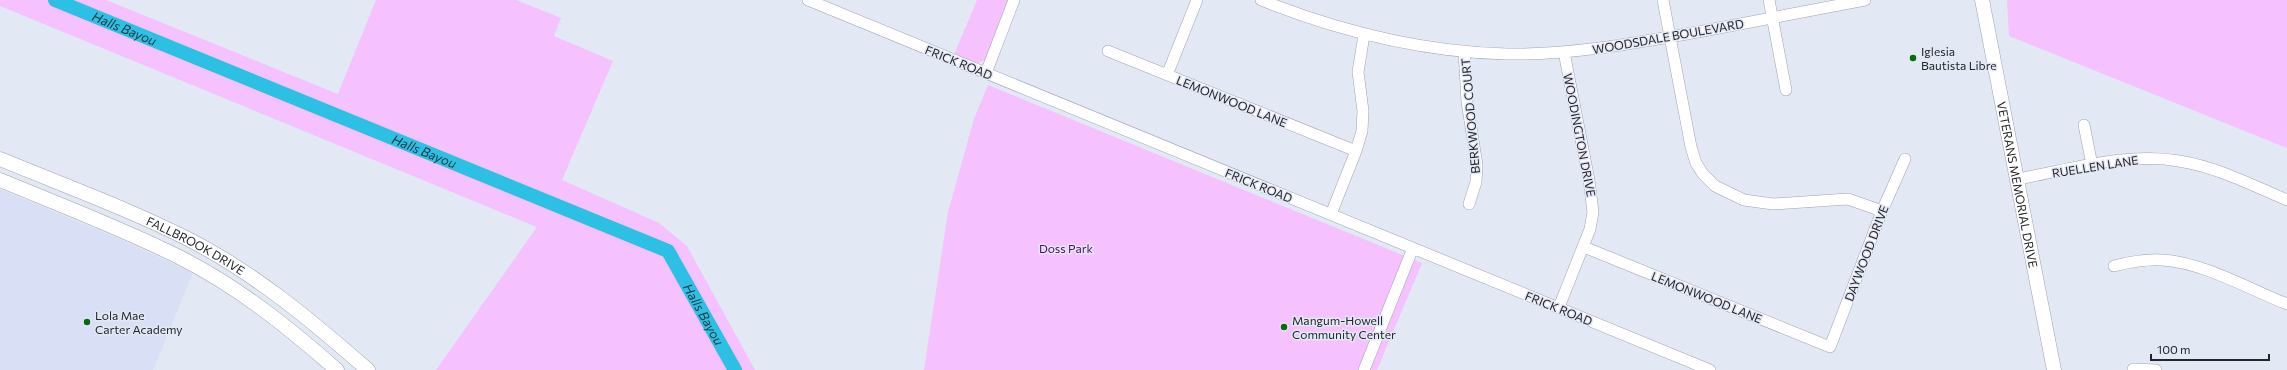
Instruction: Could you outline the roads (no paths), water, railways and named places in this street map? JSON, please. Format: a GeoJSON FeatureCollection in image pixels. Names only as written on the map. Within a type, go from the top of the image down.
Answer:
{"type":"FeatureCollection","features":[{"type":"Feature","properties":{"kind":"main road","name":"VETERANS MEMORIAL DRIVE"},"geometry":{"type":"LineString","coordinates":[[1982,0],[2054,370]]}},
{"type":"Feature","properties":{"kind":"main road","name":"FALLBROOK DRIVE"},"geometry":{"type":"LineString","coordinates":[[0,159],[147,220],[191,240],[280,295],[368,370]]}},
{"type":"Feature","properties":{"kind":"main road"},"geometry":{"type":"LineString","coordinates":[[32,194],[40,176]]}},
{"type":"Feature","properties":{"kind":"main road","name":"FALLBROOK DRIVE"},"geometry":{"type":"LineString","coordinates":[[0,180],[143,240],[180,258],[230,287],[266,311],[337,370]]}},
{"type":"Feature","properties":{"kind":"main road"},"geometry":{"type":"LineString","coordinates":[[180,258],[191,240]]}},
{"type":"Feature","properties":{"kind":"street","name":"FRICK ROAD"},"geometry":{"type":"LineString","coordinates":[[808,0],[1710,370]]}},
{"type":"Feature","properties":{"kind":"street"},"geometry":{"type":"LineString","coordinates":[[986,73],[1014,0]]}},
{"type":"Feature","properties":{"kind":"street"},"geometry":{"type":"LineString","coordinates":[[1167,74],[1197,0]]}},
{"type":"Feature","properties":{"kind":"street","name":"WOODSDALE BOULEVARD"},"geometry":{"type":"LineString","coordinates":[[1261,0],[1291,12],[1364,35],[1464,52],[1508,54],[1564,52],[1621,46],[1865,0]]}},
{"type":"Feature","properties":{"kind":"street"},"geometry":{"type":"LineString","coordinates":[[1663,0],[1691,147],[1696,163],[1703,174],[1715,186],[1744,200],[1760,204],[1848,199],[1882,211]]}},
{"type":"Feature","properties":{"kind":"street"},"geometry":{"type":"LineString","coordinates":[[1769,0],[1786,90]]}},
{"type":"Feature","properties":{"kind":"street"},"geometry":{"type":"LineString","coordinates":[[1331,214],[1356,151],[1362,131],[1363,111],[1358,72],[1364,35]]}},
{"type":"Feature","properties":{"kind":"street","name":"LEMONWOOD LANE"},"geometry":{"type":"LineString","coordinates":[[1108,51],[1356,151]]}},
{"type":"Feature","properties":{"kind":"street","name":"BERKWOOD COURT"},"geometry":{"type":"LineString","coordinates":[[1464,52],[1467,102],[1477,165],[1476,182],[1469,204]]}},
{"type":"Feature","properties":{"kind":"street","name":"WOODINGTON DRIVE"},"geometry":{"type":"LineString","coordinates":[[1559,307],[1584,247],[1590,229],[1593,212],[1592,195],[1564,52]]}},
{"type":"Feature","properties":{"kind":"street"},"geometry":{"type":"LineString","coordinates":[[2084,125],[2092,165]]}},
{"type":"Feature","properties":{"kind":"street","name":"DAYWOOD DRIVE"},"geometry":{"type":"LineString","coordinates":[[1830,347],[1882,211],[1904,159]]}},
{"type":"Feature","properties":{"kind":"street","name":"RUELLEN LANE"},"geometry":{"type":"LineString","coordinates":[[2016,179],[2092,165],[2147,159],[2183,162],[2229,176],[2287,200]]}},
{"type":"Feature","properties":{"kind":"street","name":"LEMONWOOD LANE"},"geometry":{"type":"LineString","coordinates":[[1584,247],[1830,347]]}},
{"type":"Feature","properties":{"kind":"street"},"geometry":{"type":"LineString","coordinates":[[1364,370],[1413,248]]}},
{"type":"Feature","properties":{"kind":"street"},"geometry":{"type":"LineString","coordinates":[[2114,266],[2145,260],[2181,262],[2287,304]]}},
{"type":"Feature","properties":{"kind":"street"},"geometry":{"type":"LineString","coordinates":[[2133,369],[2156,370]]}},
{"type":"Feature","properties":{"kind":"waterway","name":"Halls Bayou"},"geometry":{"type":"LineString","coordinates":[[55,0],[668,251],[735,370]]}},
{"type":"Feature","properties":{"kind":"place","name":"Iglesia Bautista Libre"},"geometry":{"type":"Point","coordinates":[1913,58]}},
{"type":"Feature","properties":{"kind":"place","name":"Lola Mae Carter Academy"},"geometry":{"type":"Point","coordinates":[87,322]}},
{"type":"Feature","properties":{"kind":"place","name":"Mangum-Howell Community Center"},"geometry":{"type":"Point","coordinates":[1284,327]}},
{"type":"Feature","properties":{"kind":"park label","name":"Doss Park"},"geometry":{"type":"Point","coordinates":[1066,248]}}]}
